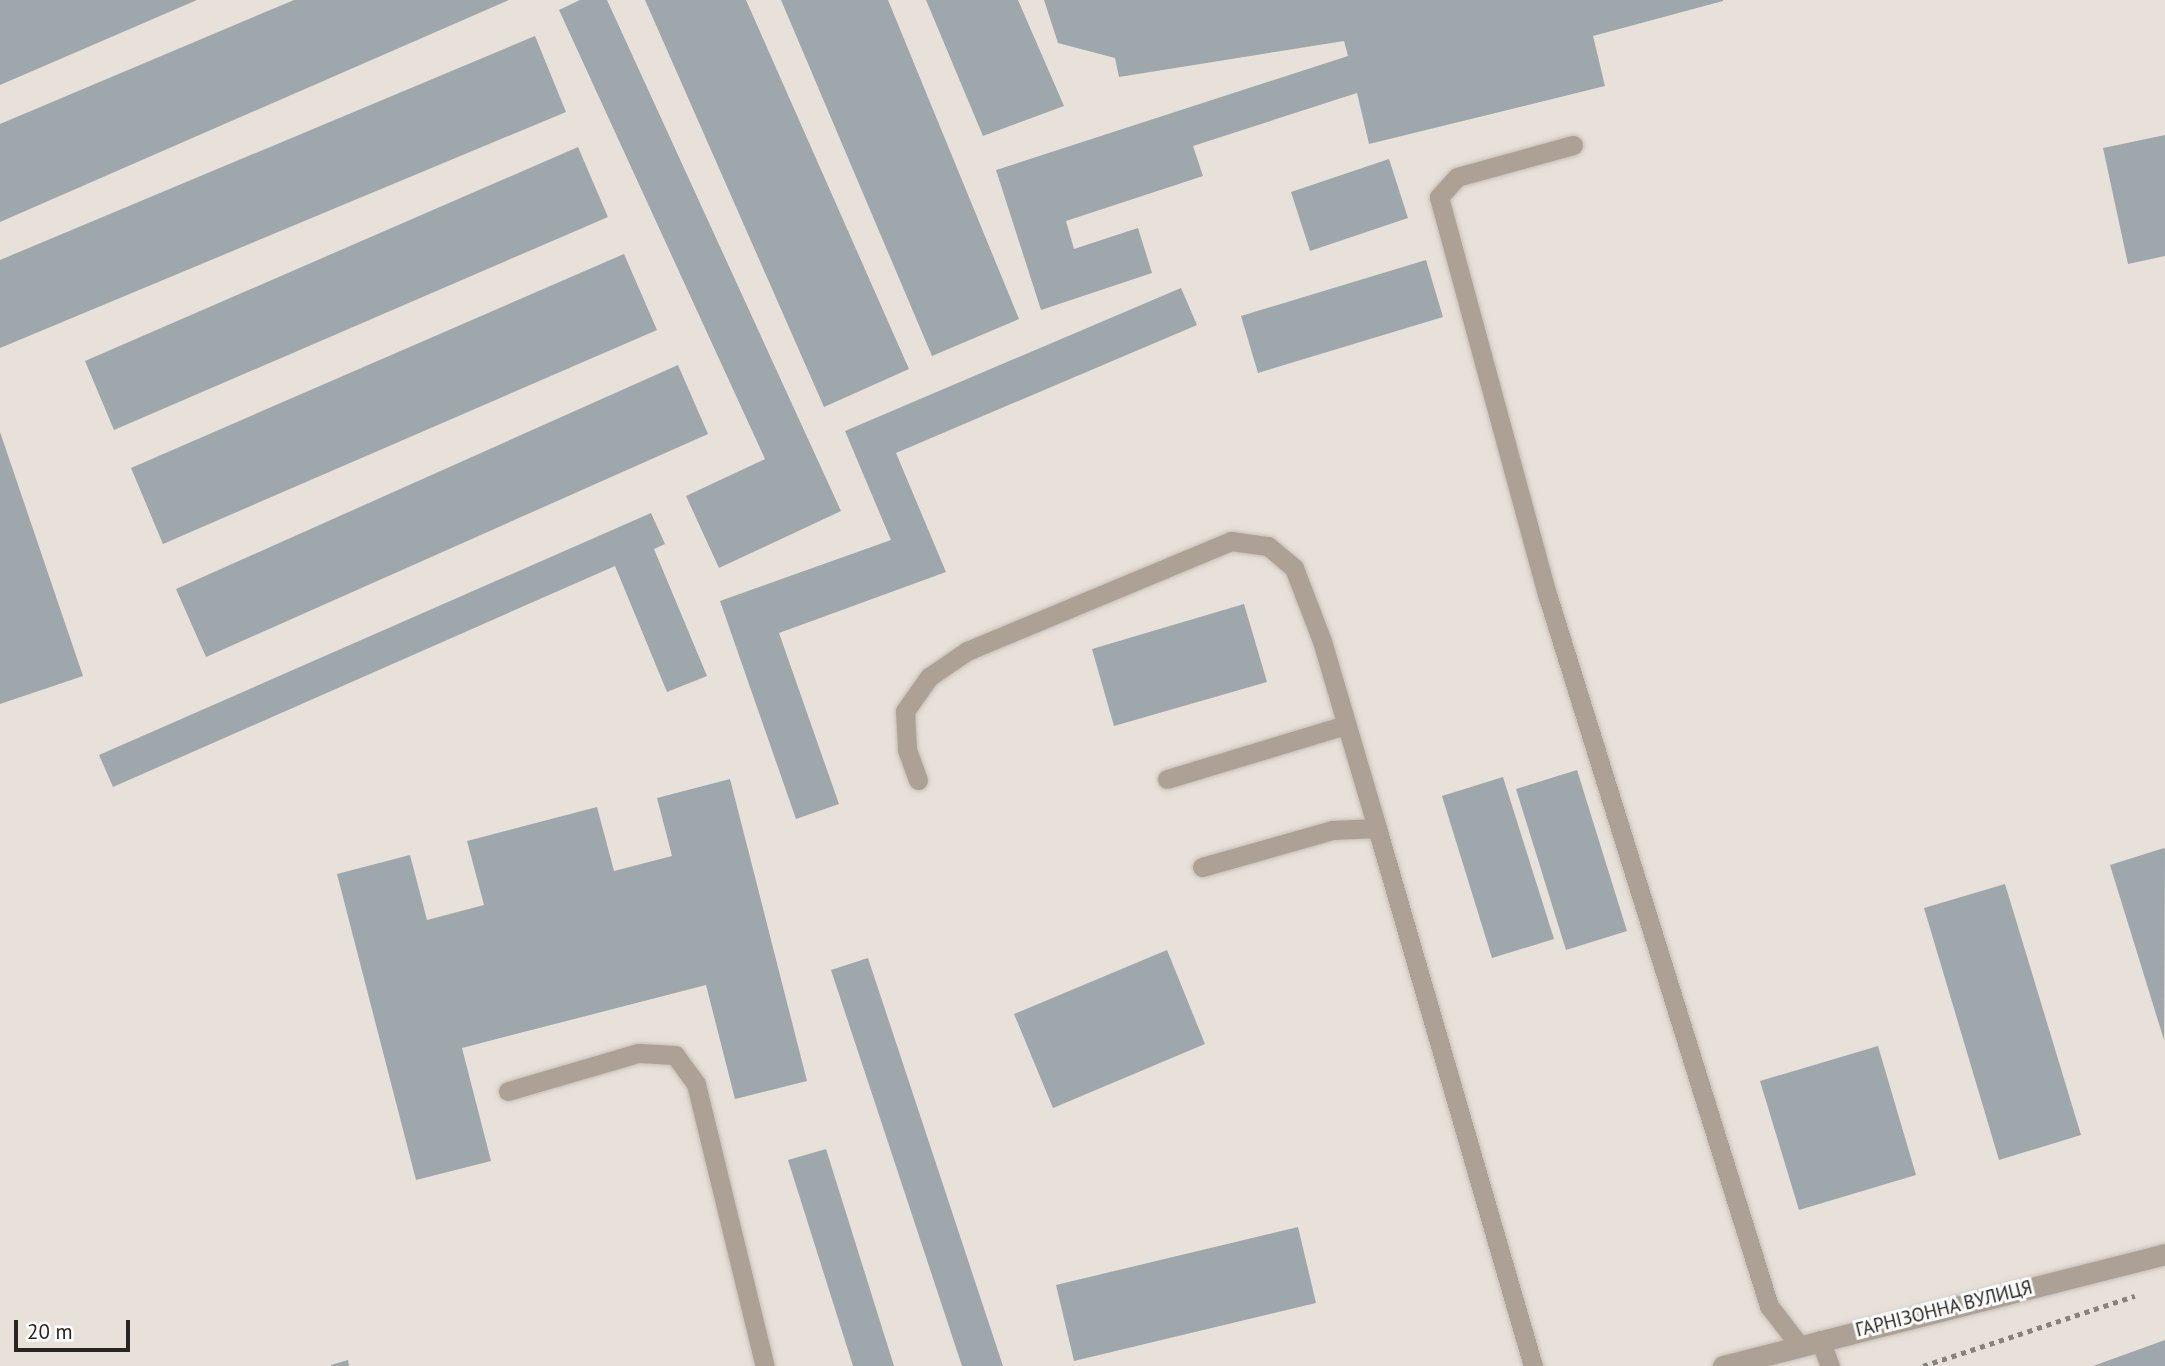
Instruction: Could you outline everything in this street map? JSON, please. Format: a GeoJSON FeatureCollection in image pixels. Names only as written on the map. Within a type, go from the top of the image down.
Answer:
{"type":"FeatureCollection","features":[{"type":"Feature","properties":{"kind":"street","name":"ГАРНІЗОННА ВУЛИЦЯ"},"geometry":{"type":"LineString","coordinates":[[1723,1366],[2165,1254]]}},
{"type":"Feature","properties":{"kind":"lane"},"geometry":{"type":"LineString","coordinates":[[1573,145],[1457,177],[1439,197],[1548,597],[1769,1306],[1830,1366]]}},
{"type":"Feature","properties":{"kind":"lane"},"geometry":{"type":"LineString","coordinates":[[918,780],[907,749],[905,711],[929,677],[967,651],[1231,541],[1268,546],[1294,568],[1377,828],[1533,1366]]}},
{"type":"Feature","properties":{"kind":"lane"},"geometry":{"type":"LineString","coordinates":[[1167,779],[1346,725]]}},
{"type":"Feature","properties":{"kind":"lane"},"geometry":{"type":"LineString","coordinates":[[1202,867],[1334,830],[1377,828]]}},
{"type":"Feature","properties":{"kind":"lane"},"geometry":{"type":"LineString","coordinates":[[508,1091],[638,1053],[675,1055],[696,1083],[765,1366]]}},
{"type":"Feature","properties":{"kind":"path"},"geometry":{"type":"LineString","coordinates":[[1923,1366],[2140,1294]]}},
{"type":"Feature","properties":{"kind":"building"},"geometry":{"type":"Polygon","coordinates":[[[0,0],[197,0],[0,85],[0,0]]]}},
{"type":"Feature","properties":{"kind":"building"},"geometry":{"type":"Polygon","coordinates":[[[294,0],[509,0],[0,222],[0,124],[294,0]]]}},
{"type":"Feature","properties":{"kind":"building"},"geometry":{"type":"Polygon","coordinates":[[[580,0],[607,0],[841,511],[719,568],[686,496],[765,459],[559,10],[580,0]]]}},
{"type":"Feature","properties":{"kind":"building"},"geometry":{"type":"Polygon","coordinates":[[[645,0],[746,0],[909,369],[824,407],[645,0]]]}},
{"type":"Feature","properties":{"kind":"building"},"geometry":{"type":"Polygon","coordinates":[[[781,0],[888,0],[1019,319],[932,356],[781,0]]]}},
{"type":"Feature","properties":{"kind":"building"},"geometry":{"type":"Polygon","coordinates":[[[926,0],[1018,0],[1064,106],[983,136],[926,0]]]}},
{"type":"Feature","properties":{"kind":"building"},"geometry":{"type":"Polygon","coordinates":[[[1044,0],[1723,1],[1593,36],[1605,86],[1369,144],[1357,93],[1193,146],[1203,176],[1066,221],[1074,249],[1138,228],[1152,273],[1041,310],[996,170],[1348,56],[1344,41],[1119,77],[1115,58],[1058,43],[1044,0]]]}},
{"type":"Feature","properties":{"kind":"building"},"geometry":{"type":"Polygon","coordinates":[[[535,36],[566,112],[0,348],[0,260],[535,36]]]}},
{"type":"Feature","properties":{"kind":"building"},"geometry":{"type":"Polygon","coordinates":[[[2165,135],[2165,256],[2128,264],[2103,148],[2165,135]]]}},
{"type":"Feature","properties":{"kind":"building"},"geometry":{"type":"Polygon","coordinates":[[[578,147],[608,217],[114,430],[85,361],[578,147]]]}},
{"type":"Feature","properties":{"kind":"building"},"geometry":{"type":"Polygon","coordinates":[[[1389,159],[1408,218],[1310,251],[1291,192],[1389,159]]]}},
{"type":"Feature","properties":{"kind":"building"},"geometry":{"type":"Polygon","coordinates":[[[624,254],[657,330],[163,544],[131,468],[624,254]]]}},
{"type":"Feature","properties":{"kind":"building"},"geometry":{"type":"Polygon","coordinates":[[[1426,260],[1443,317],[1258,373],[1241,316],[1426,260]]]}},
{"type":"Feature","properties":{"kind":"building"},"geometry":{"type":"Polygon","coordinates":[[[1181,288],[1197,325],[896,453],[946,572],[779,633],[839,804],[796,819],[720,601],[891,540],[845,431],[1181,288]]]}},
{"type":"Feature","properties":{"kind":"building"},"geometry":{"type":"Polygon","coordinates":[[[678,365],[708,434],[206,657],[176,589],[678,365]]]}},
{"type":"Feature","properties":{"kind":"building"},"geometry":{"type":"Polygon","coordinates":[[[0,432],[83,676],[0,704],[0,432]]]}},
{"type":"Feature","properties":{"kind":"building"},"geometry":{"type":"Polygon","coordinates":[[[651,513],[665,544],[654,549],[707,676],[667,692],[615,566],[113,787],[99,755],[651,513]]]}},
{"type":"Feature","properties":{"kind":"building"},"geometry":{"type":"Polygon","coordinates":[[[1244,604],[1267,682],[1114,726],[1092,649],[1244,604]]]}},
{"type":"Feature","properties":{"kind":"building"},"geometry":{"type":"Polygon","coordinates":[[[1577,770],[1627,931],[1566,950],[1516,789],[1577,770]]]}},
{"type":"Feature","properties":{"kind":"building"},"geometry":{"type":"Polygon","coordinates":[[[1503,777],[1554,939],[1492,958],[1442,796],[1503,777]]]}},
{"type":"Feature","properties":{"kind":"building"},"geometry":{"type":"Polygon","coordinates":[[[730,779],[807,1081],[735,1099],[706,985],[462,1048],[491,1161],[416,1180],[337,874],[410,855],[427,920],[484,905],[467,841],[597,807],[614,871],[672,856],[657,798],[730,779]]]}},
{"type":"Feature","properties":{"kind":"building"},"geometry":{"type":"Polygon","coordinates":[[[2164,848],[2165,850],[2164,1040],[2110,865],[2164,848]]]}},
{"type":"Feature","properties":{"kind":"building"},"geometry":{"type":"Polygon","coordinates":[[[2005,884],[2081,1135],[1999,1160],[1924,908],[2005,884]]]}},
{"type":"Feature","properties":{"kind":"building"},"geometry":{"type":"Polygon","coordinates":[[[1167,950],[1205,1044],[1053,1108],[1014,1014],[1167,950]]]}},
{"type":"Feature","properties":{"kind":"building"},"geometry":{"type":"Polygon","coordinates":[[[868,958],[1003,1366],[962,1366],[831,970],[868,958]]]}},
{"type":"Feature","properties":{"kind":"building"},"geometry":{"type":"Polygon","coordinates":[[[1878,1046],[1916,1175],[1799,1210],[1760,1081],[1878,1046]]]}},
{"type":"Feature","properties":{"kind":"building"},"geometry":{"type":"Polygon","coordinates":[[[826,1149],[894,1366],[853,1366],[788,1160],[826,1149]]]}},
{"type":"Feature","properties":{"kind":"building"},"geometry":{"type":"Polygon","coordinates":[[[1298,1227],[1316,1303],[1074,1361],[1056,1285],[1298,1227]]]}},
{"type":"Feature","properties":{"kind":"building"},"geometry":{"type":"Polygon","coordinates":[[[2165,1340],[2165,1366],[2093,1366],[2165,1340]]]}},
{"type":"Feature","properties":{"kind":"building"},"geometry":{"type":"Polygon","coordinates":[[[348,1360],[349,1366],[331,1366],[331,1365],[348,1360]]]}}]}
